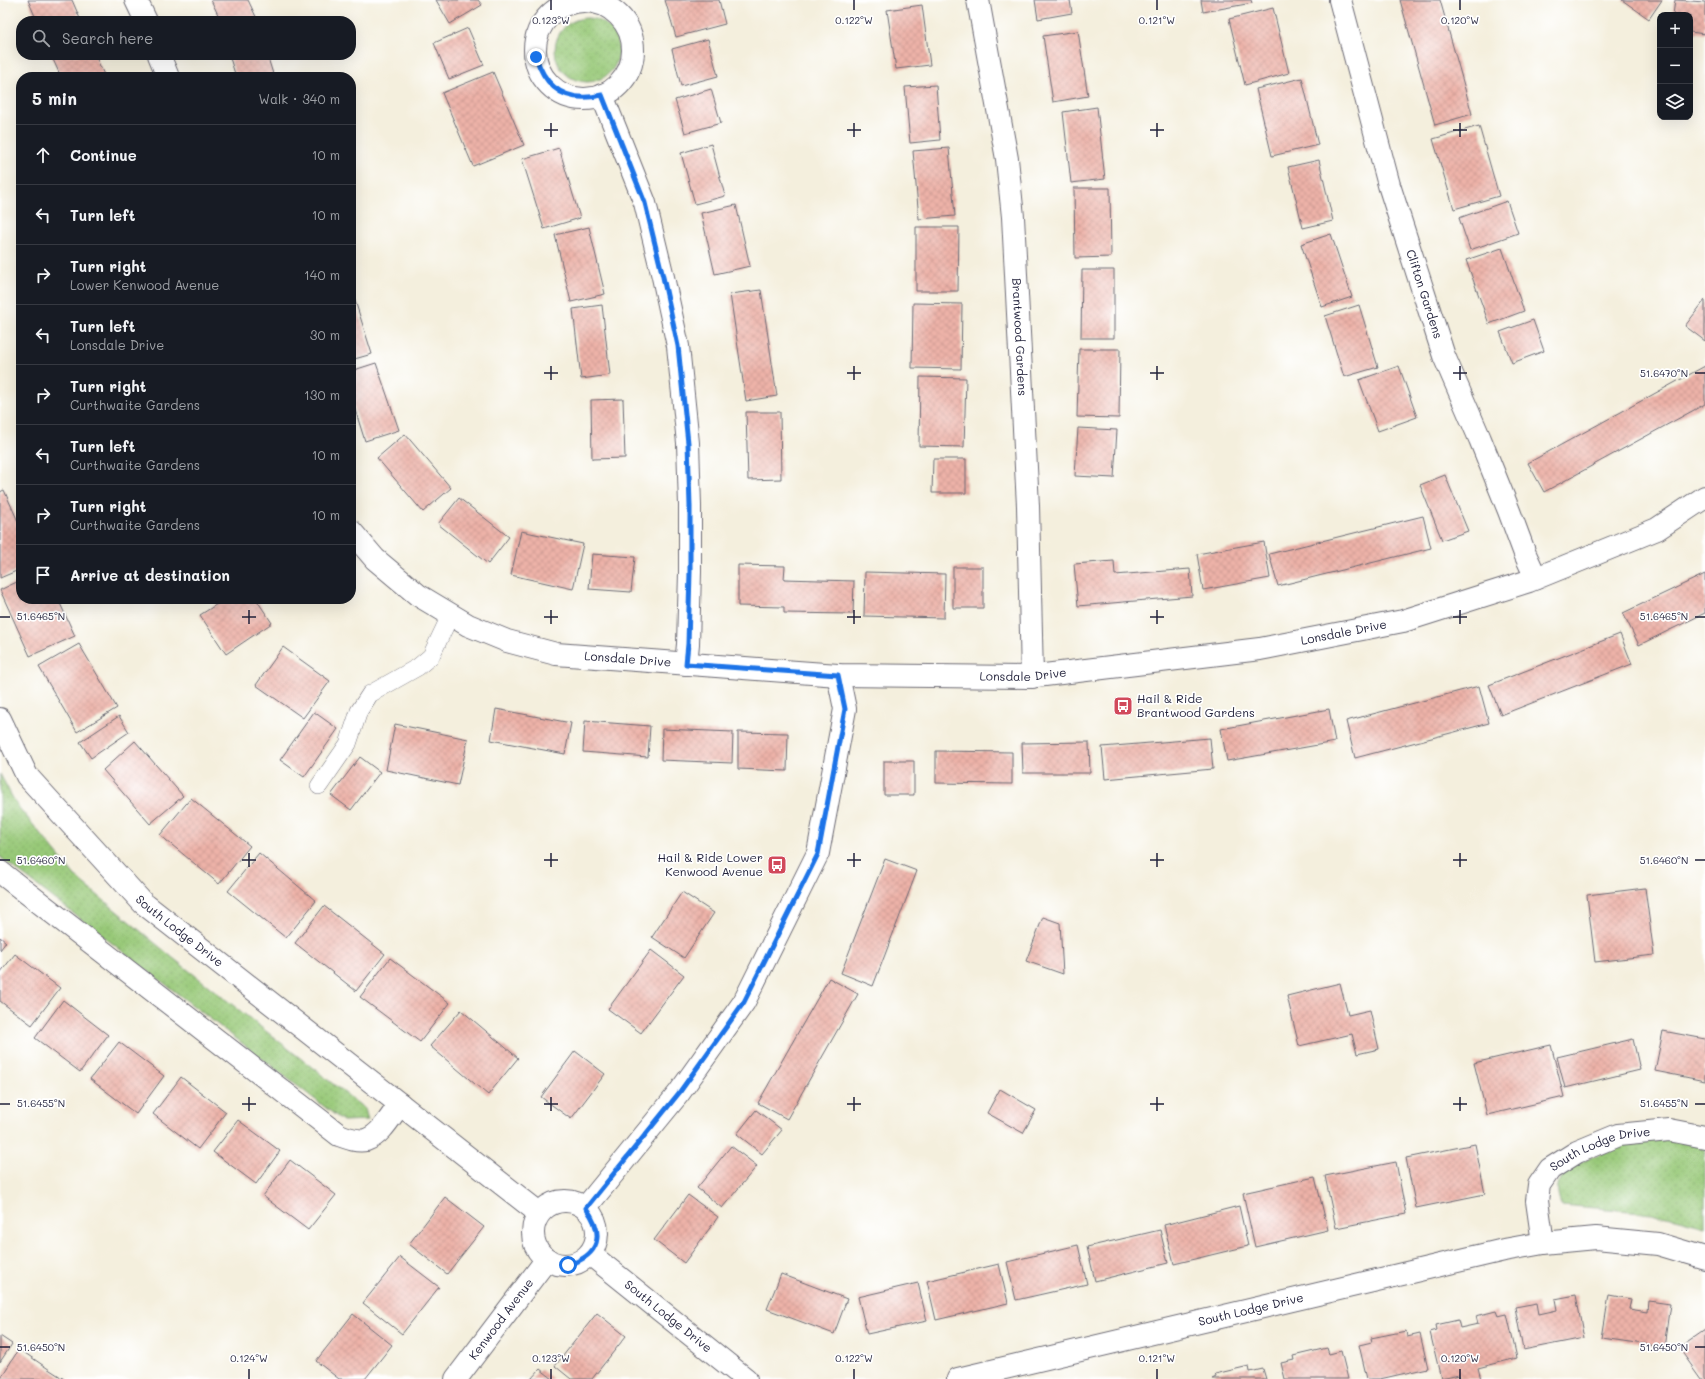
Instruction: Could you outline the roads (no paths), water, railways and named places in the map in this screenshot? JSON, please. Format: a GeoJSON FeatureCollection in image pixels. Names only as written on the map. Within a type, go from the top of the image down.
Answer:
{"type":"FeatureCollection","features":[{"type":"Feature","properties":{"kind":"street"},"geometry":{"type":"LineString","coordinates":[[136,0],[144,16]]}},
{"type":"Feature","properties":{"kind":"street","name":"Brantwood Gardens"},"geometry":{"type":"LineString","coordinates":[[978,0],[1007,159],[1013,216],[1028,506],[1032,677]]}},
{"type":"Feature","properties":{"kind":"street","name":"Clifton Gardens"},"geometry":{"type":"LineString","coordinates":[[1340,0],[1389,185],[1444,356],[1483,446],[1525,554],[1536,578]]}},
{"type":"Feature","properties":{"kind":"street"},"geometry":{"type":"LineString","coordinates":[[589,1],[603,5],[615,12],[625,23],[632,36],[634,50],[631,65],[625,78],[615,88],[602,95],[588,99],[573,98],[560,92],[548,83],[540,70],[536,57],[536,42],[538,35],[549,16],[559,4],[589,1]]}},
{"type":"Feature","properties":{"kind":"street"},"geometry":{"type":"LineString","coordinates":[[162,60],[166,72]]}},
{"type":"Feature","properties":{"kind":"street"},"geometry":{"type":"LineString","coordinates":[[602,95],[645,203],[678,346],[688,443],[689,482],[690,572],[686,664]]}},
{"type":"Feature","properties":{"kind":"street","name":"Lonsdale Drive"},"geometry":{"type":"LineString","coordinates":[[356,537],[380,564],[418,595],[468,625],[507,641],[556,654],[838,675],[1032,677],[1260,649],[1403,621],[1536,578],[1657,529],[1705,497]]}},
{"type":"Feature","properties":{"kind":"street"},"geometry":{"type":"LineString","coordinates":[[586,1208],[679,1093],[744,1002],[818,854],[845,709],[838,675]]}},
{"type":"Feature","properties":{"kind":"street","name":"South Lodge Drive"},"geometry":{"type":"LineString","coordinates":[[0,720],[27,776],[143,903],[539,1213]]}},
{"type":"Feature","properties":{"kind":"street"},"geometry":{"type":"LineString","coordinates":[[0,872],[338,1135],[354,1140],[366,1140],[377,1134],[400,1104]]}},
{"type":"Feature","properties":{"kind":"street","name":"South Lodge Drive"},"geometry":{"type":"LineString","coordinates":[[1543,1243],[1537,1201],[1539,1185],[1550,1168],[1577,1152],[1618,1135],[1669,1130],[1705,1137]]}},
{"type":"Feature","properties":{"kind":"street"},"geometry":{"type":"LineString","coordinates":[[561,1201],[574,1202],[586,1208],[594,1219],[598,1231],[595,1244],[590,1254],[582,1261],[568,1265],[557,1264],[547,1259],[538,1250],[533,1239],[533,1226],[539,1213],[548,1206],[561,1201]]}},
{"type":"Feature","properties":{"kind":"street","name":"South Lodge Drive"},"geometry":{"type":"LineString","coordinates":[[958,1379],[1504,1250],[1543,1243],[1596,1238],[1658,1244],[1705,1258]]}},
{"type":"Feature","properties":{"kind":"street","name":"South Lodge Drive"},"geometry":{"type":"LineString","coordinates":[[590,1254],[746,1379]]}},
{"type":"Feature","properties":{"kind":"street","name":"Kenwood Avenue"},"geometry":{"type":"LineString","coordinates":[[456,1379],[547,1259]]}},
{"type":"Feature","properties":{"kind":"lane"},"geometry":{"type":"LineString","coordinates":[[319,786],[348,744],[358,711],[370,694],[418,667],[431,656],[451,614]]}},
{"type":"Feature","properties":{"kind":"place","name":"Hail & Ride Brantwood Gardens"},"geometry":{"type":"Point","coordinates":[1123,706]}},
{"type":"Feature","properties":{"kind":"place","name":"Hail & Ride Lower Kenwood Avenue"},"geometry":{"type":"Point","coordinates":[777,865]}}]}
